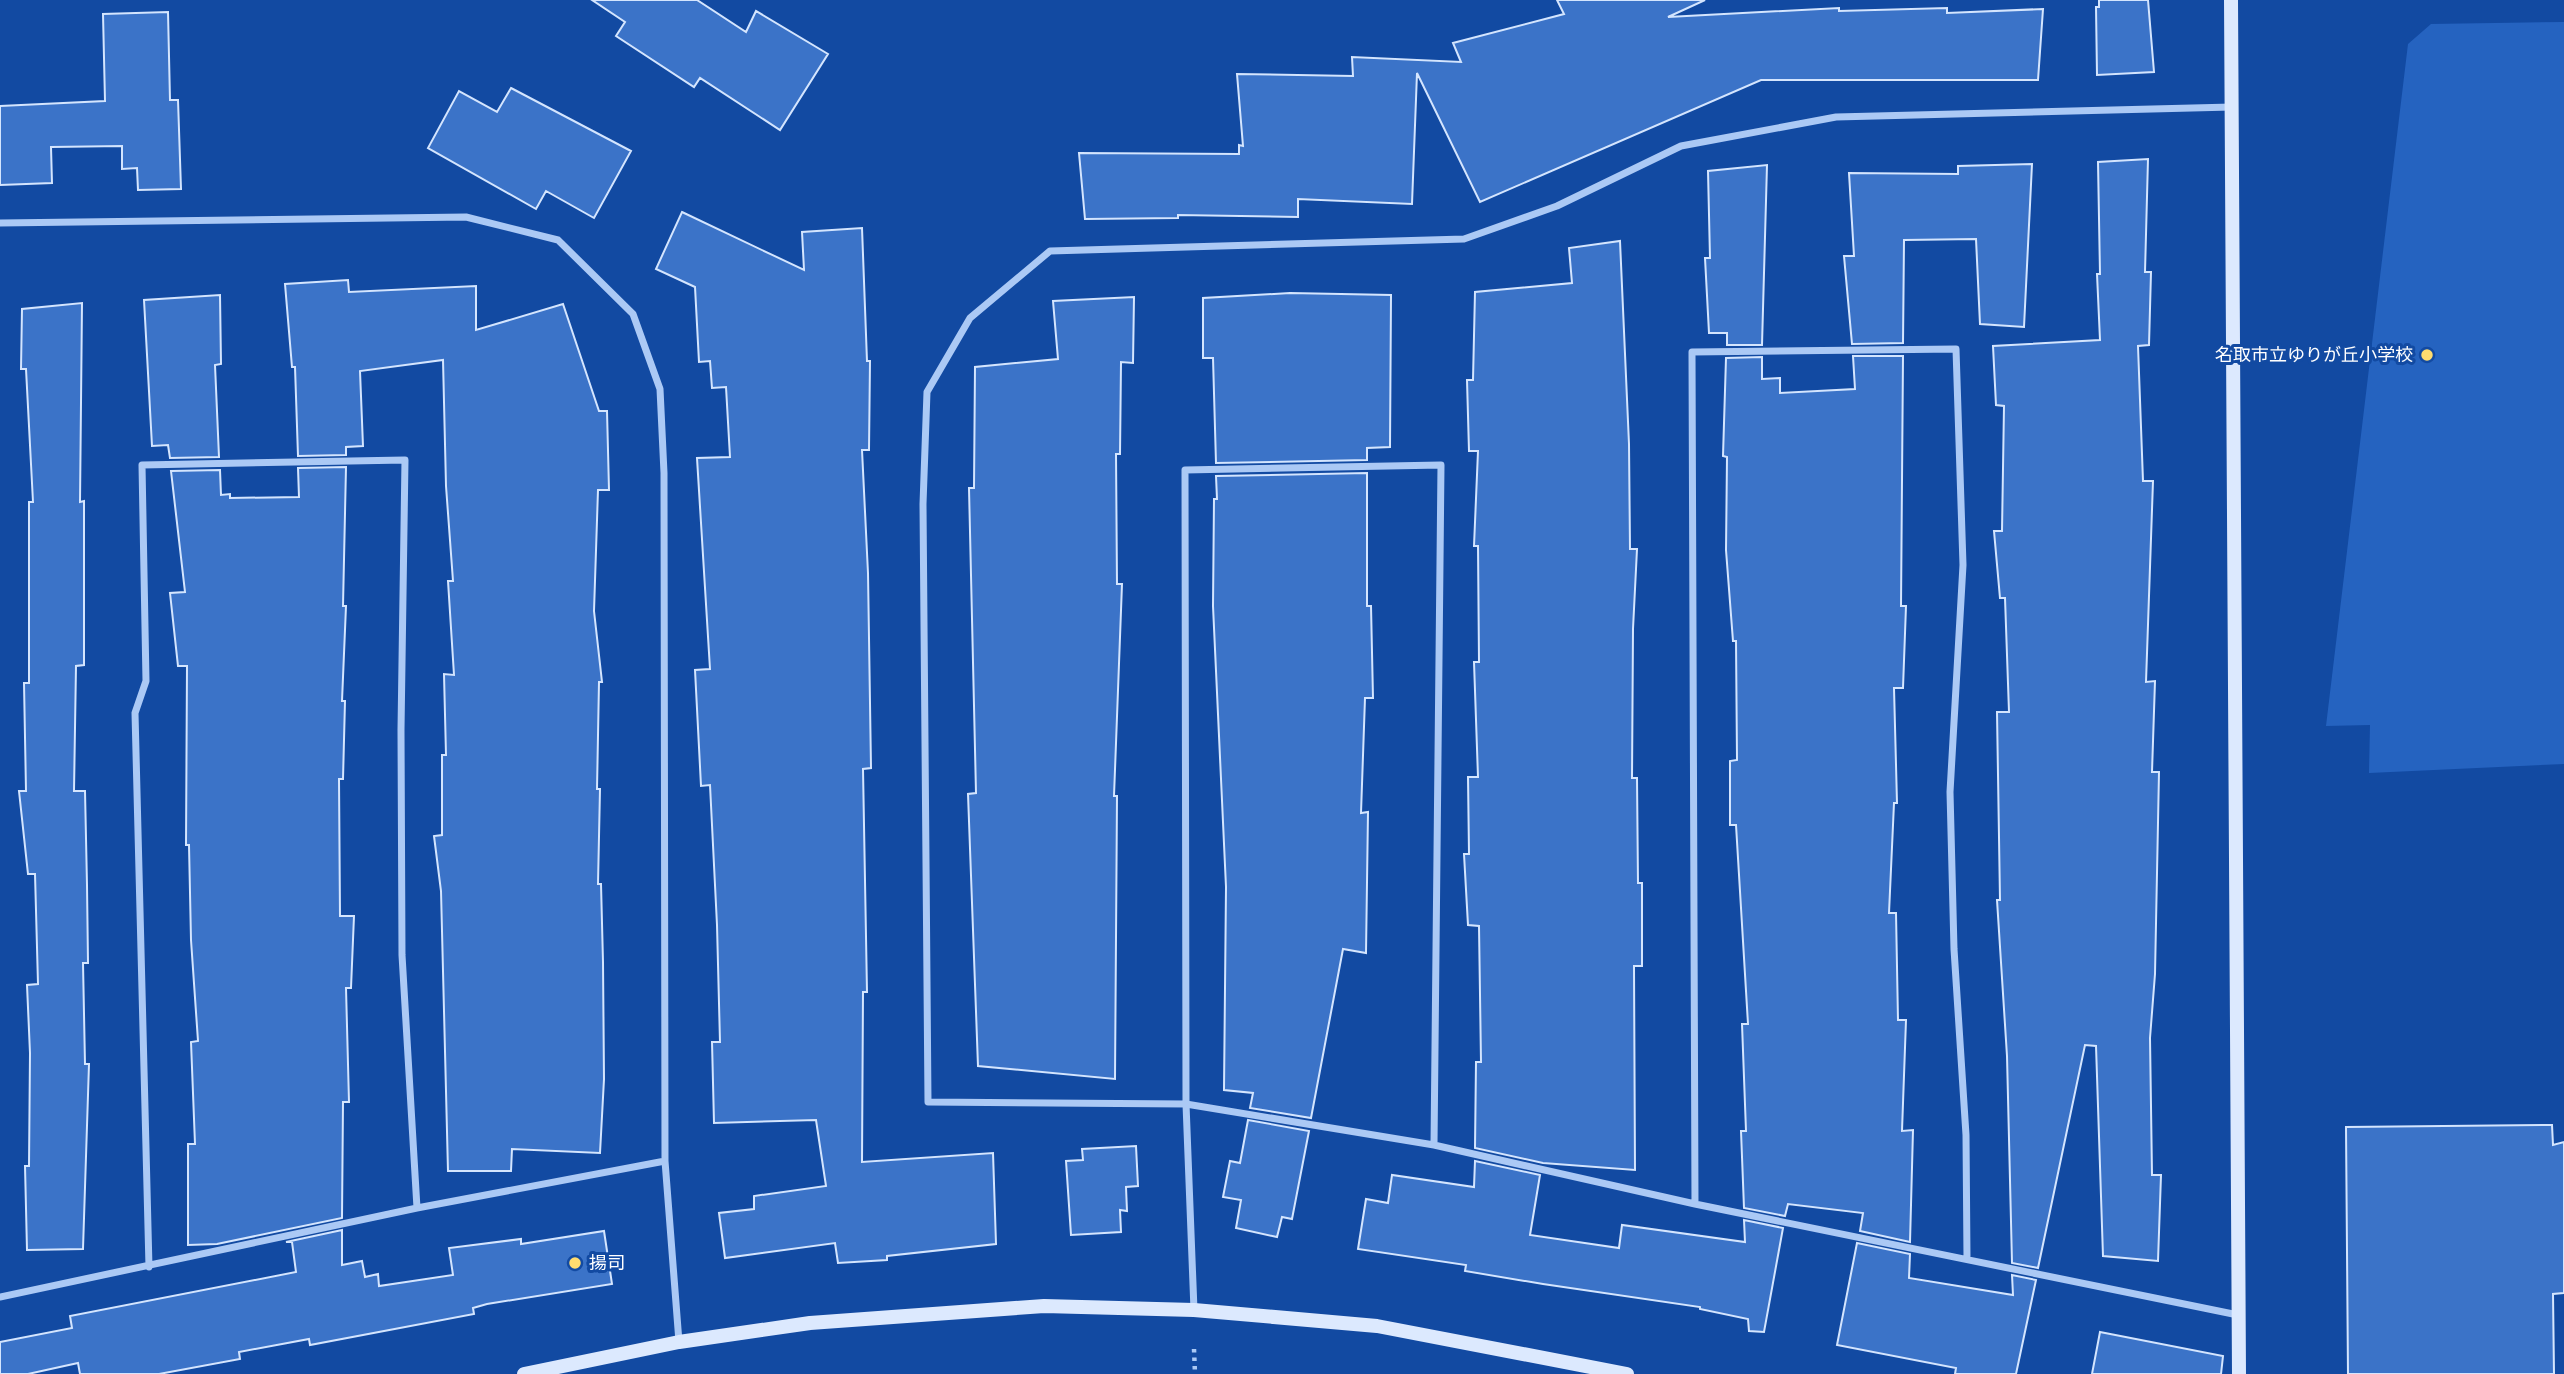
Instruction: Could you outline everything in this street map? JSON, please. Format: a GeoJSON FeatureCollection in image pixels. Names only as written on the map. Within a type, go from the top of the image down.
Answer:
{"type":"FeatureCollection","features":[{"type":"Feature","properties":{"kind":"street"},"geometry":{"type":"LineString","coordinates":[[2231,0],[2238,1374]]}},
{"type":"Feature","properties":{"kind":"street"},"geometry":{"type":"LineString","coordinates":[[2232,107],[1836,117],[1681,146],[1557,206],[1464,239],[1050,251],[970,318],[927,392],[923,518],[928,1102],[1186,1104],[1434,1145],[1695,1204],[2238,1315]]}},
{"type":"Feature","properties":{"kind":"street"},"geometry":{"type":"LineString","coordinates":[[0,223],[466,217],[558,240],[633,314],[660,388],[664,474],[665,1161],[679,1342]]}},
{"type":"Feature","properties":{"kind":"street"},"geometry":{"type":"LineString","coordinates":[[1695,1204],[1692,352],[1956,349],[1963,565],[1950,792],[1954,949],[1966,1135],[1967,1258]]}},
{"type":"Feature","properties":{"kind":"street"},"geometry":{"type":"LineString","coordinates":[[149,1267],[135,713],[146,681],[142,466],[405,460],[401,730],[402,956],[417,1208]]}},
{"type":"Feature","properties":{"kind":"street"},"geometry":{"type":"LineString","coordinates":[[1194,1310],[1186,1104],[1185,470],[1441,464],[1434,1145]]}},
{"type":"Feature","properties":{"kind":"street"},"geometry":{"type":"LineString","coordinates":[[0,1297],[417,1208],[665,1161]]}},
{"type":"Feature","properties":{"kind":"street"},"geometry":{"type":"LineString","coordinates":[[524,1374],[679,1342],[810,1323],[1044,1306],[1194,1310],[1377,1326],[1627,1374]]}},
{"type":"Feature","properties":{"kind":"path"},"geometry":{"type":"LineString","coordinates":[[1194,1349],[1195,1374]]}},
{"type":"Feature","properties":{"kind":"shaded area"},"geometry":{"type":"Polygon","coordinates":[[[2564,22],[2564,764],[2369,773],[2370,725],[2326,726],[2408,44],[2431,24],[2564,22]]]}},
{"type":"Feature","properties":{"kind":"building"},"geometry":{"type":"Polygon","coordinates":[[[592,0],[697,0],[746,32],[756,11],[828,54],[780,130],[700,78],[694,87],[616,36],[625,22],[592,0]]]}},
{"type":"Feature","properties":{"kind":"building"},"geometry":{"type":"Polygon","coordinates":[[[1557,0],[1705,0],[1668,17],[1839,8],[1839,11],[1947,8],[1947,13],[2043,9],[2038,80],[1761,80],[1480,202],[1417,73],[1412,204],[1298,199],[1298,217],[1178,215],[1178,218],[1085,219],[1079,153],[1239,154],[1239,145],[1243,146],[1237,74],[1353,76],[1352,57],[1461,62],[1453,43],[1564,14],[1557,0]]]}},
{"type":"Feature","properties":{"kind":"building"},"geometry":{"type":"Polygon","coordinates":[[[2099,0],[2148,0],[2154,72],[2097,75],[2096,7],[2099,7],[2099,0]]]}},
{"type":"Feature","properties":{"kind":"building"},"geometry":{"type":"Polygon","coordinates":[[[168,12],[170,100],[178,100],[181,189],[138,190],[137,168],[122,169],[122,146],[51,147],[52,183],[0,185],[0,106],[105,101],[103,14],[168,12]]]}},
{"type":"Feature","properties":{"kind":"building"},"geometry":{"type":"Polygon","coordinates":[[[511,88],[631,151],[594,218],[546,191],[536,209],[428,148],[459,91],[497,112],[511,88]]]}},
{"type":"Feature","properties":{"kind":"building"},"geometry":{"type":"Polygon","coordinates":[[[2148,159],[2145,272],[2151,272],[2149,345],[2138,346],[2143,481],[2153,481],[2146,682],[2155,681],[2152,772],[2159,772],[2155,974],[2150,1038],[2152,1175],[2161,1175],[2158,1261],[2103,1256],[2096,1046],[2085,1045],[2038,1268],[2012,1263],[2007,1056],[1997,900],[2000,900],[1997,712],[2009,712],[2005,598],[2000,598],[1994,531],[2002,531],[2004,406],[1996,405],[1993,346],[2100,340],[2097,274],[2100,274],[2098,162],[2148,159]]]}},
{"type":"Feature","properties":{"kind":"building"},"geometry":{"type":"Polygon","coordinates":[[[2032,164],[2024,327],[1980,324],[1976,239],[1904,240],[1903,343],[1852,344],[1844,256],[1854,256],[1849,173],[1958,174],[1958,166],[2032,164]]]}},
{"type":"Feature","properties":{"kind":"building"},"geometry":{"type":"Polygon","coordinates":[[[1767,165],[1762,345],[1727,345],[1727,333],[1709,333],[1705,258],[1710,258],[1708,171],[1767,165]]]}},
{"type":"Feature","properties":{"kind":"building"},"geometry":{"type":"Polygon","coordinates":[[[682,212],[804,270],[802,232],[862,228],[867,361],[870,361],[869,450],[862,450],[868,573],[871,768],[863,769],[867,992],[863,992],[862,1162],[993,1153],[996,1244],[887,1256],[887,1260],[838,1263],[835,1243],[725,1258],[719,1213],[754,1209],[754,1196],[826,1186],[816,1120],[714,1123],[712,1042],[720,1042],[710,785],[701,786],[695,670],[710,669],[697,458],[730,457],[726,387],[712,388],[710,361],[699,362],[695,287],[656,269],[682,212]]]}},
{"type":"Feature","properties":{"kind":"building"},"geometry":{"type":"Polygon","coordinates":[[[1620,241],[1629,444],[1630,549],[1637,549],[1633,629],[1632,778],[1637,778],[1638,883],[1642,883],[1642,966],[1634,966],[1635,1170],[1543,1163],[1475,1148],[1476,1062],[1481,1062],[1479,926],[1468,925],[1464,854],[1469,854],[1468,777],[1478,777],[1474,662],[1479,662],[1478,546],[1474,546],[1478,451],[1469,451],[1467,380],[1473,380],[1475,292],[1572,283],[1569,248],[1620,241]]]}},
{"type":"Feature","properties":{"kind":"building"},"geometry":{"type":"Polygon","coordinates":[[[348,280],[349,292],[476,286],[476,330],[563,304],[599,411],[607,411],[609,490],[598,490],[594,611],[602,682],[599,682],[597,789],[600,789],[598,884],[601,884],[604,1079],[600,1153],[512,1149],[511,1171],[448,1171],[441,891],[434,836],[442,835],[442,755],[446,755],[444,674],[454,675],[448,581],[453,581],[446,486],[443,360],[360,371],[363,446],[346,447],[346,455],[298,456],[295,367],[292,367],[285,284],[348,280]]]}},
{"type":"Feature","properties":{"kind":"building"},"geometry":{"type":"Polygon","coordinates":[[[1290,293],[1391,295],[1390,447],[1367,448],[1367,460],[1216,463],[1213,358],[1203,358],[1203,298],[1290,293]]]}},
{"type":"Feature","properties":{"kind":"building"},"geometry":{"type":"Polygon","coordinates":[[[220,295],[221,364],[215,365],[219,457],[170,458],[168,445],[152,446],[144,300],[220,295]]]}},
{"type":"Feature","properties":{"kind":"building"},"geometry":{"type":"Polygon","coordinates":[[[1134,297],[1133,363],[1121,362],[1120,454],[1116,454],[1117,584],[1122,584],[1114,796],[1117,796],[1115,1079],[978,1066],[968,794],[976,793],[969,488],[974,488],[975,367],[1058,359],[1053,301],[1134,297]]]}},
{"type":"Feature","properties":{"kind":"building"},"geometry":{"type":"Polygon","coordinates":[[[82,303],[80,502],[84,501],[84,665],[76,666],[74,791],[85,791],[87,885],[88,963],[83,963],[85,1064],[89,1064],[83,1249],[27,1250],[25,1166],[29,1166],[30,1053],[27,985],[38,984],[35,874],[28,874],[19,791],[26,791],[24,683],[29,683],[29,502],[33,502],[26,369],[21,369],[22,309],[82,303]]]}},
{"type":"Feature","properties":{"kind":"building"},"geometry":{"type":"Polygon","coordinates":[[[1853,356],[1903,356],[1901,606],[1906,606],[1903,688],[1894,688],[1897,803],[1894,803],[1889,913],[1896,913],[1898,1020],[1906,1020],[1902,1131],[1913,1130],[1910,1242],[1860,1231],[1863,1213],[1788,1204],[1785,1216],[1744,1208],[1741,1131],[1746,1131],[1742,1024],[1748,1024],[1736,825],[1730,825],[1730,761],[1737,760],[1736,641],[1733,641],[1726,550],[1727,457],[1723,456],[1726,358],[1762,357],[1762,379],[1780,378],[1780,393],[1855,389],[1853,356]]]}},
{"type":"Feature","properties":{"kind":"building"},"geometry":{"type":"Polygon","coordinates":[[[346,467],[343,606],[346,606],[342,701],[345,701],[343,779],[339,779],[340,916],[354,916],[351,988],[346,988],[349,1102],[343,1102],[342,1218],[217,1244],[188,1245],[188,1144],[195,1144],[191,1042],[198,1041],[191,940],[189,845],[186,845],[187,666],[178,666],[170,593],[185,592],[171,471],[220,470],[221,495],[230,494],[230,498],[299,497],[298,468],[346,467]]]}},
{"type":"Feature","properties":{"kind":"building"},"geometry":{"type":"Polygon","coordinates":[[[1367,473],[1367,606],[1371,606],[1373,698],[1365,698],[1361,813],[1368,812],[1366,953],[1343,949],[1311,1118],[1250,1108],[1253,1093],[1224,1090],[1226,887],[1213,606],[1214,499],[1217,499],[1216,476],[1367,473]]]}},
{"type":"Feature","properties":{"kind":"building"},"geometry":{"type":"Polygon","coordinates":[[[1248,1120],[1309,1131],[1292,1219],[1282,1217],[1277,1237],[1236,1228],[1241,1200],[1223,1197],[1230,1161],[1240,1163],[1248,1120]]]}},
{"type":"Feature","properties":{"kind":"building"},"geometry":{"type":"Polygon","coordinates":[[[2552,1125],[2553,1145],[2564,1142],[2564,1293],[2553,1294],[2554,1374],[2348,1374],[2346,1127],[2552,1125]]]}},
{"type":"Feature","properties":{"kind":"building"},"geometry":{"type":"Polygon","coordinates":[[[1136,1146],[1138,1186],[1126,1187],[1127,1211],[1120,1210],[1121,1232],[1071,1235],[1066,1161],[1083,1160],[1082,1149],[1136,1146]]]}},
{"type":"Feature","properties":{"kind":"building"},"geometry":{"type":"Polygon","coordinates":[[[1475,1161],[1540,1175],[1530,1235],[1619,1248],[1622,1225],[1745,1242],[1744,1220],[1783,1228],[1764,1332],[1749,1331],[1748,1319],[1700,1307],[1465,1271],[1466,1265],[1358,1249],[1366,1199],[1388,1203],[1392,1175],[1474,1187],[1475,1161]]]}},
{"type":"Feature","properties":{"kind":"building"},"geometry":{"type":"Polygon","coordinates":[[[342,1230],[342,1265],[362,1261],[365,1277],[378,1274],[379,1286],[453,1275],[449,1248],[521,1239],[521,1244],[604,1231],[612,1284],[487,1304],[473,1308],[474,1314],[310,1345],[309,1339],[239,1352],[240,1359],[159,1374],[80,1374],[78,1363],[28,1374],[0,1374],[0,1342],[72,1328],[70,1316],[296,1272],[292,1242],[286,1242],[342,1230]]]}},
{"type":"Feature","properties":{"kind":"building"},"geometry":{"type":"Polygon","coordinates":[[[1857,1243],[1910,1254],[1909,1278],[2013,1295],[2012,1275],[2036,1280],[2016,1374],[1955,1374],[1956,1368],[1837,1345],[1857,1243]]]}},
{"type":"Feature","properties":{"kind":"building"},"geometry":{"type":"Polygon","coordinates":[[[2100,1332],[2223,1356],[2221,1374],[2092,1374],[2100,1332]]]}},
{"type":"Feature","properties":{"kind":"place","name":"名取市立ゆりが丘小学校"},"geometry":{"type":"Point","coordinates":[2427,355]}},
{"type":"Feature","properties":{"kind":"place","name":"揚司"},"geometry":{"type":"Point","coordinates":[575,1263]}}]}
